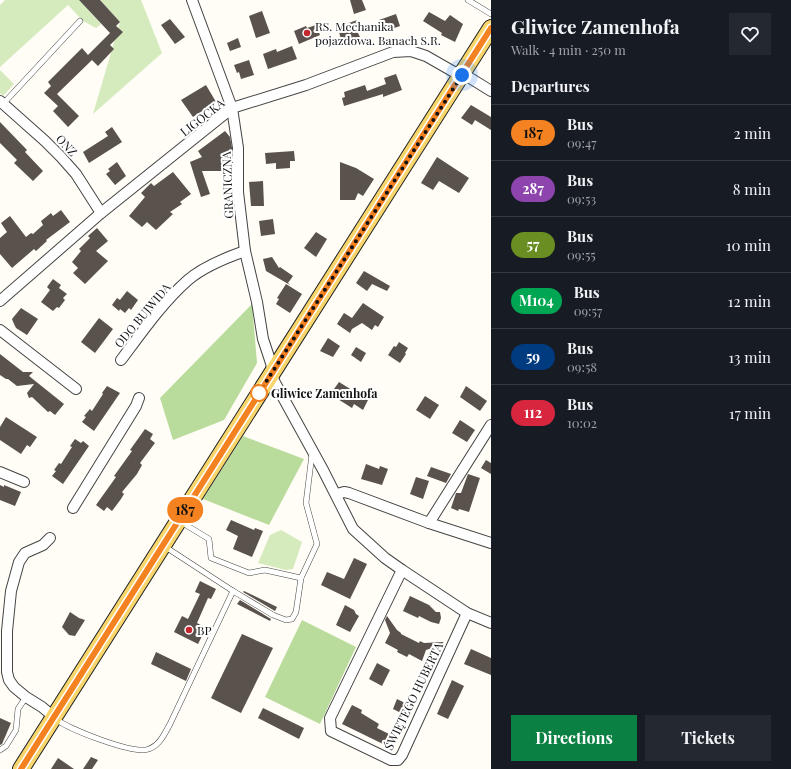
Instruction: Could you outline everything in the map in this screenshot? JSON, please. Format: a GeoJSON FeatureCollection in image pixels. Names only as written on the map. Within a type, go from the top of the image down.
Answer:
{"type":"FeatureCollection","features":[{"type":"Feature","properties":{"kind":"main road"},"geometry":{"type":"LineString","coordinates":[[21,769],[491,28]]}},
{"type":"Feature","properties":{"kind":"street","name":"GRANICZNA"},"geometry":{"type":"LineString","coordinates":[[192,0],[232,108],[238,148],[238,192],[245,251],[257,302],[263,340],[272,372]]}},
{"type":"Feature","properties":{"kind":"street","name":"LIGOCKA"},"geometry":{"type":"LineString","coordinates":[[0,301],[101,213],[232,108],[306,85],[393,52],[411,51],[426,56],[454,72],[470,78],[491,91]]}},
{"type":"Feature","properties":{"kind":"street","name":"ONZ"},"geometry":{"type":"LineString","coordinates":[[2,103],[61,157],[76,174],[101,213]]}},
{"type":"Feature","properties":{"kind":"street","name":"ODO BUJWIDA"},"geometry":{"type":"LineString","coordinates":[[121,360],[158,311],[189,280],[209,266],[245,251]]}},
{"type":"Feature","properties":{"kind":"street"},"geometry":{"type":"LineString","coordinates":[[0,330],[76,389]]}},
{"type":"Feature","properties":{"kind":"street"},"geometry":{"type":"LineString","coordinates":[[272,372],[274,381],[313,450],[353,529],[385,558],[402,570],[467,613],[491,623]]}},
{"type":"Feature","properties":{"kind":"street"},"geometry":{"type":"LineString","coordinates":[[73,508],[136,406],[139,398]]}},
{"type":"Feature","properties":{"kind":"street"},"geometry":{"type":"LineString","coordinates":[[429,523],[491,425]]}},
{"type":"Feature","properties":{"kind":"street"},"geometry":{"type":"LineString","coordinates":[[0,472],[24,482]]}},
{"type":"Feature","properties":{"kind":"street"},"geometry":{"type":"LineString","coordinates":[[336,494],[344,492],[349,493],[429,523],[491,543]]}},
{"type":"Feature","properties":{"kind":"street"},"geometry":{"type":"LineString","coordinates":[[50,538],[42,545],[25,553],[19,562],[11,592],[7,631],[7,672],[14,687],[54,717]]}},
{"type":"Feature","properties":{"kind":"street","name":"ŚWIĘTEGO HUBERTA"},"geometry":{"type":"LineString","coordinates":[[402,570],[330,718],[331,731],[391,760],[398,760],[402,755],[467,613]]}},
{"type":"Feature","properties":{"kind":"lane"},"geometry":{"type":"LineString","coordinates":[[468,0],[491,14]]}},
{"type":"Feature","properties":{"kind":"lane","name":"ONZ"},"geometry":{"type":"LineString","coordinates":[[2,103],[80,21]]}},
{"type":"Feature","properties":{"kind":"lane"},"geometry":{"type":"LineString","coordinates":[[162,545],[273,615],[286,620],[292,619],[296,612],[301,578],[317,544],[306,503],[313,450]]}},
{"type":"Feature","properties":{"kind":"lane"},"geometry":{"type":"LineString","coordinates":[[178,520],[209,539],[211,558],[249,573],[266,570],[301,578]]}},
{"type":"Feature","properties":{"kind":"lane"},"geometry":{"type":"LineString","coordinates":[[54,717],[75,730],[120,745],[142,750],[148,750],[154,746],[161,740],[170,724],[233,591]]}},
{"type":"Feature","properties":{"kind":"lane"},"geometry":{"type":"LineString","coordinates":[[0,750],[6,746],[16,730],[18,709],[26,697]]}},
{"type":"Feature","properties":{"kind":"green space"},"geometry":{"type":"Polygon","coordinates":[[[5,0],[79,0],[101,24],[96,28],[83,21],[68,5],[0,67],[0,5],[5,0]]]}},
{"type":"Feature","properties":{"kind":"green space"},"geometry":{"type":"Polygon","coordinates":[[[100,0],[141,0],[162,53],[93,114],[120,22],[100,0]]]}},
{"type":"Feature","properties":{"kind":"green space"},"geometry":{"type":"Polygon","coordinates":[[[0,70],[14,84],[3,96],[0,93],[0,70]]]}},
{"type":"Feature","properties":{"kind":"green space"},"geometry":{"type":"Polygon","coordinates":[[[252,304],[257,363],[224,420],[173,440],[160,398],[252,304]]]}},
{"type":"Feature","properties":{"kind":"green space"},"geometry":{"type":"Polygon","coordinates":[[[243,436],[304,459],[269,525],[203,499],[243,436]]]}},
{"type":"Feature","properties":{"kind":"green space"},"geometry":{"type":"Polygon","coordinates":[[[281,530],[302,542],[293,569],[286,570],[258,563],[270,535],[281,530]]]}},
{"type":"Feature","properties":{"kind":"green space"},"geometry":{"type":"Polygon","coordinates":[[[302,620],[356,647],[320,724],[265,697],[302,620]]]}},
{"type":"Feature","properties":{"kind":"building"},"geometry":{"type":"Polygon","coordinates":[[[79,0],[100,0],[120,22],[116,26],[123,32],[110,45],[114,49],[98,66],[92,60],[57,94],[79,116],[68,127],[53,111],[58,106],[44,93],[51,86],[48,82],[82,48],[88,55],[110,33],[79,0]]]}},
{"type":"Feature","properties":{"kind":"building"},"geometry":{"type":"Polygon","coordinates":[[[350,0],[362,0],[366,10],[354,14],[350,0]]]}},
{"type":"Feature","properties":{"kind":"building"},"geometry":{"type":"Polygon","coordinates":[[[262,11],[270,33],[256,38],[249,16],[262,11]]]}},
{"type":"Feature","properties":{"kind":"building"},"geometry":{"type":"Polygon","coordinates":[[[429,12],[445,21],[450,15],[463,24],[455,42],[441,35],[442,33],[423,21],[429,12]]]}},
{"type":"Feature","properties":{"kind":"building"},"geometry":{"type":"Polygon","coordinates":[[[396,14],[400,26],[383,32],[379,20],[396,14]]]}},
{"type":"Feature","properties":{"kind":"building"},"geometry":{"type":"Polygon","coordinates":[[[170,19],[185,37],[175,44],[161,25],[170,19]]]}},
{"type":"Feature","properties":{"kind":"building"},"geometry":{"type":"Polygon","coordinates":[[[357,20],[358,33],[361,39],[344,45],[338,27],[357,20]]]}},
{"type":"Feature","properties":{"kind":"building","name":"RS. Mechanika pojazdowa. Banach S.R."},"geometry":{"type":"Polygon","coordinates":[[[316,25],[320,35],[299,44],[294,31],[306,26],[307,28],[316,25]]]}},
{"type":"Feature","properties":{"kind":"building"},"geometry":{"type":"Polygon","coordinates":[[[238,38],[241,47],[230,51],[227,43],[238,38]]]}},
{"type":"Feature","properties":{"kind":"building"},"geometry":{"type":"Polygon","coordinates":[[[292,46],[297,59],[268,69],[263,54],[276,49],[277,52],[292,46]]]}},
{"type":"Feature","properties":{"kind":"building"},"geometry":{"type":"Polygon","coordinates":[[[249,60],[254,75],[241,79],[239,72],[237,73],[234,65],[249,60]]]}},
{"type":"Feature","properties":{"kind":"building"},"geometry":{"type":"Polygon","coordinates":[[[396,74],[402,90],[383,97],[383,94],[344,106],[342,98],[345,97],[344,92],[365,85],[367,91],[386,84],[384,78],[396,74]]]}},
{"type":"Feature","properties":{"kind":"building"},"geometry":{"type":"Polygon","coordinates":[[[206,85],[216,102],[193,117],[181,100],[206,85]]]}},
{"type":"Feature","properties":{"kind":"building"},"geometry":{"type":"Polygon","coordinates":[[[471,105],[491,117],[491,130],[475,120],[472,125],[461,118],[471,105]]]}},
{"type":"Feature","properties":{"kind":"building"},"geometry":{"type":"Polygon","coordinates":[[[0,122],[27,150],[25,152],[43,171],[33,181],[14,163],[17,160],[0,143],[0,122]]]}},
{"type":"Feature","properties":{"kind":"building"},"geometry":{"type":"Polygon","coordinates":[[[112,127],[122,142],[89,163],[83,152],[108,136],[105,132],[112,127]]]}},
{"type":"Feature","properties":{"kind":"building"},"geometry":{"type":"Polygon","coordinates":[[[225,131],[230,137],[232,148],[232,171],[202,171],[210,194],[201,197],[190,162],[202,157],[198,151],[225,131]]]}},
{"type":"Feature","properties":{"kind":"building"},"geometry":{"type":"Polygon","coordinates":[[[294,151],[295,161],[290,161],[290,168],[276,169],[276,163],[266,164],[265,153],[294,151]]]}},
{"type":"Feature","properties":{"kind":"building"},"geometry":{"type":"Polygon","coordinates":[[[437,157],[469,178],[459,193],[439,181],[433,190],[421,183],[437,157]]]}},
{"type":"Feature","properties":{"kind":"building"},"geometry":{"type":"Polygon","coordinates":[[[117,162],[126,176],[115,185],[106,174],[110,171],[108,169],[117,162]]]}},
{"type":"Feature","properties":{"kind":"building"},"geometry":{"type":"Polygon","coordinates":[[[340,162],[356,168],[374,179],[363,196],[358,193],[355,200],[340,200],[340,162]]]}},
{"type":"Feature","properties":{"kind":"building"},"geometry":{"type":"Polygon","coordinates":[[[173,172],[191,194],[180,202],[182,204],[170,212],[173,214],[156,230],[147,222],[142,227],[129,216],[145,197],[141,193],[151,183],[154,186],[173,172]]]}},
{"type":"Feature","properties":{"kind":"building"},"geometry":{"type":"Polygon","coordinates":[[[263,181],[264,206],[251,206],[249,182],[263,181]]]}},
{"type":"Feature","properties":{"kind":"building"},"geometry":{"type":"Polygon","coordinates":[[[61,210],[70,222],[46,240],[47,241],[36,251],[34,249],[12,268],[0,254],[0,238],[7,232],[1,223],[10,216],[26,237],[31,233],[33,234],[43,225],[41,221],[51,213],[53,216],[61,210]]]}},
{"type":"Feature","properties":{"kind":"building"},"geometry":{"type":"Polygon","coordinates":[[[273,219],[275,234],[261,236],[259,221],[273,219]]]}},
{"type":"Feature","properties":{"kind":"building"},"geometry":{"type":"Polygon","coordinates":[[[97,228],[108,241],[96,251],[108,261],[85,284],[73,273],[78,268],[72,262],[81,251],[79,249],[90,238],[88,236],[97,228]]]}},
{"type":"Feature","properties":{"kind":"building"},"geometry":{"type":"Polygon","coordinates":[[[316,232],[327,239],[316,257],[304,248],[316,232]]]}},
{"type":"Feature","properties":{"kind":"building"},"geometry":{"type":"Polygon","coordinates":[[[272,257],[279,268],[280,267],[293,276],[288,283],[290,285],[266,271],[263,259],[272,257]]]}},
{"type":"Feature","properties":{"kind":"building"},"geometry":{"type":"Polygon","coordinates":[[[364,271],[390,286],[387,291],[372,284],[367,291],[356,283],[364,271]]]}},
{"type":"Feature","properties":{"kind":"building"},"geometry":{"type":"Polygon","coordinates":[[[53,279],[61,285],[59,288],[67,294],[63,298],[65,300],[59,308],[57,307],[53,311],[41,302],[50,290],[47,287],[53,279]]]}},
{"type":"Feature","properties":{"kind":"building"},"geometry":{"type":"Polygon","coordinates":[[[286,284],[302,294],[290,313],[276,304],[279,299],[277,298],[286,284]]]}},
{"type":"Feature","properties":{"kind":"building"},"geometry":{"type":"Polygon","coordinates":[[[127,291],[138,300],[131,310],[129,308],[125,313],[120,309],[119,311],[112,305],[117,298],[120,300],[127,291]]]}},
{"type":"Feature","properties":{"kind":"building"},"geometry":{"type":"Polygon","coordinates":[[[363,303],[384,317],[378,327],[375,325],[372,330],[362,323],[352,329],[350,333],[337,324],[344,313],[352,318],[363,303]]]}},
{"type":"Feature","properties":{"kind":"building"},"geometry":{"type":"Polygon","coordinates":[[[21,308],[38,319],[27,335],[16,328],[12,319],[21,308]]]}},
{"type":"Feature","properties":{"kind":"building"},"geometry":{"type":"Polygon","coordinates":[[[99,318],[113,329],[95,353],[81,342],[99,318]]]}},
{"type":"Feature","properties":{"kind":"building"},"geometry":{"type":"Polygon","coordinates":[[[328,338],[340,346],[333,357],[320,351],[328,338]]]}},
{"type":"Feature","properties":{"kind":"building"},"geometry":{"type":"Polygon","coordinates":[[[399,342],[408,348],[400,363],[388,355],[394,346],[396,347],[399,342]]]}},
{"type":"Feature","properties":{"kind":"building"},"geometry":{"type":"Polygon","coordinates":[[[356,347],[366,353],[361,362],[351,355],[356,347]]]}},
{"type":"Feature","properties":{"kind":"building"},"geometry":{"type":"Polygon","coordinates":[[[0,354],[23,372],[33,372],[29,376],[64,404],[55,415],[50,411],[48,412],[32,397],[29,398],[27,393],[34,384],[17,386],[0,375],[0,354]]]}},
{"type":"Feature","properties":{"kind":"building"},"geometry":{"type":"Polygon","coordinates":[[[339,382],[368,400],[363,410],[354,404],[352,408],[333,396],[337,390],[334,389],[339,382]]]}},
{"type":"Feature","properties":{"kind":"building"},"geometry":{"type":"Polygon","coordinates":[[[107,386],[120,393],[94,431],[82,422],[86,417],[84,416],[90,409],[92,411],[107,386]]]}},
{"type":"Feature","properties":{"kind":"building"},"geometry":{"type":"Polygon","coordinates":[[[466,386],[487,401],[480,411],[460,397],[466,386]]]}},
{"type":"Feature","properties":{"kind":"building"},"geometry":{"type":"Polygon","coordinates":[[[425,396],[439,405],[430,419],[416,410],[425,396]]]}},
{"type":"Feature","properties":{"kind":"building"},"geometry":{"type":"Polygon","coordinates":[[[6,417],[37,437],[30,447],[27,445],[21,454],[0,440],[0,427],[6,417]]]}},
{"type":"Feature","properties":{"kind":"building"},"geometry":{"type":"Polygon","coordinates":[[[460,420],[475,430],[467,442],[452,433],[460,420]]]}},
{"type":"Feature","properties":{"kind":"building"},"geometry":{"type":"Polygon","coordinates":[[[145,429],[153,434],[150,439],[155,443],[140,463],[142,465],[137,474],[122,492],[124,494],[112,511],[107,507],[104,511],[96,505],[116,477],[114,476],[132,451],[130,450],[145,429]]]}},
{"type":"Feature","properties":{"kind":"building"},"geometry":{"type":"Polygon","coordinates":[[[75,439],[81,443],[83,441],[89,446],[63,484],[52,476],[56,471],[54,470],[59,463],[61,464],[72,447],[70,446],[75,439]]]}},
{"type":"Feature","properties":{"kind":"building"},"geometry":{"type":"Polygon","coordinates":[[[486,460],[491,463],[491,474],[481,468],[486,460]]]}},
{"type":"Feature","properties":{"kind":"building"},"geometry":{"type":"Polygon","coordinates":[[[366,464],[379,469],[380,466],[388,469],[382,485],[361,479],[366,464]]]}},
{"type":"Feature","properties":{"kind":"building"},"geometry":{"type":"Polygon","coordinates":[[[431,467],[451,474],[446,483],[427,476],[431,467]]]}},
{"type":"Feature","properties":{"kind":"building"},"geometry":{"type":"Polygon","coordinates":[[[468,474],[480,478],[469,512],[459,509],[458,511],[451,508],[456,493],[461,493],[468,474]]]}},
{"type":"Feature","properties":{"kind":"building"},"geometry":{"type":"Polygon","coordinates":[[[416,477],[429,481],[423,499],[410,494],[416,477]]]}},
{"type":"Feature","properties":{"kind":"building"},"geometry":{"type":"Polygon","coordinates":[[[0,485],[4,487],[4,485],[21,492],[15,506],[0,500],[0,485]]]}},
{"type":"Feature","properties":{"kind":"building"},"geometry":{"type":"Polygon","coordinates":[[[231,520],[254,530],[255,528],[263,531],[252,557],[233,549],[238,536],[226,530],[231,520]]]}},
{"type":"Feature","properties":{"kind":"building"},"geometry":{"type":"Polygon","coordinates":[[[354,558],[367,564],[350,599],[321,585],[327,572],[344,579],[354,558]]]}},
{"type":"Feature","properties":{"kind":"building"},"geometry":{"type":"Polygon","coordinates":[[[200,581],[216,589],[211,599],[208,598],[197,623],[206,628],[198,644],[174,632],[182,616],[188,619],[200,594],[195,592],[200,581]]]}},
{"type":"Feature","properties":{"kind":"building"},"geometry":{"type":"Polygon","coordinates":[[[244,591],[277,607],[275,611],[243,592],[244,591]]]}},
{"type":"Feature","properties":{"kind":"building"},"geometry":{"type":"Polygon","coordinates":[[[410,596],[429,605],[436,612],[440,612],[441,618],[439,624],[419,616],[418,618],[403,611],[410,596]]]}},
{"type":"Feature","properties":{"kind":"building"},"geometry":{"type":"Polygon","coordinates":[[[240,600],[271,619],[270,621],[237,604],[240,600]]]}},
{"type":"Feature","properties":{"kind":"building"},"geometry":{"type":"Polygon","coordinates":[[[345,605],[354,610],[359,616],[350,632],[336,625],[345,605]]]}},
{"type":"Feature","properties":{"kind":"building"},"geometry":{"type":"Polygon","coordinates":[[[70,612],[85,620],[75,636],[69,635],[62,627],[70,612]]]}},
{"type":"Feature","properties":{"kind":"building"},"geometry":{"type":"Polygon","coordinates":[[[387,616],[401,634],[419,643],[420,641],[424,643],[443,642],[444,644],[426,650],[422,661],[409,654],[407,657],[385,643],[390,633],[385,620],[387,616]]]}},
{"type":"Feature","properties":{"kind":"building"},"geometry":{"type":"Polygon","coordinates":[[[242,634],[273,648],[241,713],[211,698],[242,634]]]}},
{"type":"Feature","properties":{"kind":"building"},"geometry":{"type":"Polygon","coordinates":[[[471,649],[491,658],[491,675],[464,664],[471,649]]]}},
{"type":"Feature","properties":{"kind":"building"},"geometry":{"type":"Polygon","coordinates":[[[156,652],[191,669],[186,681],[151,664],[156,652]]]}},
{"type":"Feature","properties":{"kind":"building"},"geometry":{"type":"Polygon","coordinates":[[[377,663],[390,670],[382,686],[369,679],[377,663]]]}},
{"type":"Feature","properties":{"kind":"building"},"geometry":{"type":"Polygon","coordinates":[[[452,680],[464,686],[448,719],[437,714],[452,680]]]}},
{"type":"Feature","properties":{"kind":"building"},"geometry":{"type":"Polygon","coordinates":[[[397,699],[409,705],[405,715],[393,709],[397,699]]]}},
{"type":"Feature","properties":{"kind":"building"},"geometry":{"type":"Polygon","coordinates":[[[352,705],[362,710],[361,713],[379,724],[377,728],[389,734],[383,744],[342,724],[352,705]]]}},
{"type":"Feature","properties":{"kind":"building"},"geometry":{"type":"Polygon","coordinates":[[[263,708],[304,728],[299,739],[258,718],[263,708]]]}},
{"type":"Feature","properties":{"kind":"building"},"geometry":{"type":"Polygon","coordinates":[[[0,718],[11,723],[2,744],[0,745],[0,718]]]}},
{"type":"Feature","properties":{"kind":"building"},"geometry":{"type":"Polygon","coordinates":[[[91,757],[98,760],[92,769],[83,769],[91,757]]]}},
{"type":"Feature","properties":{"kind":"building"},"geometry":{"type":"Polygon","coordinates":[[[58,758],[74,769],[51,769],[58,758]]]}},
{"type":"Feature","properties":{"kind":"bus line","name":"187"},"geometry":{"type":"LineString","coordinates":[[21,769],[491,28]]}},
{"type":"Feature","properties":{"kind":"place","name":"RS. Mechanika pojazdowa. Banach S.R."},"geometry":{"type":"Point","coordinates":[307,33]}},
{"type":"Feature","properties":{"kind":"place","name":"Gliwice Zamenhofa"},"geometry":{"type":"Point","coordinates":[259,393]}},
{"type":"Feature","properties":{"kind":"place","name":"BP"},"geometry":{"type":"Point","coordinates":[189,630]}},
{"type":"Feature","properties":{"kind":"route"},"geometry":{"type":"LineString","coordinates":[[259,393],[462,75]]}}]}
